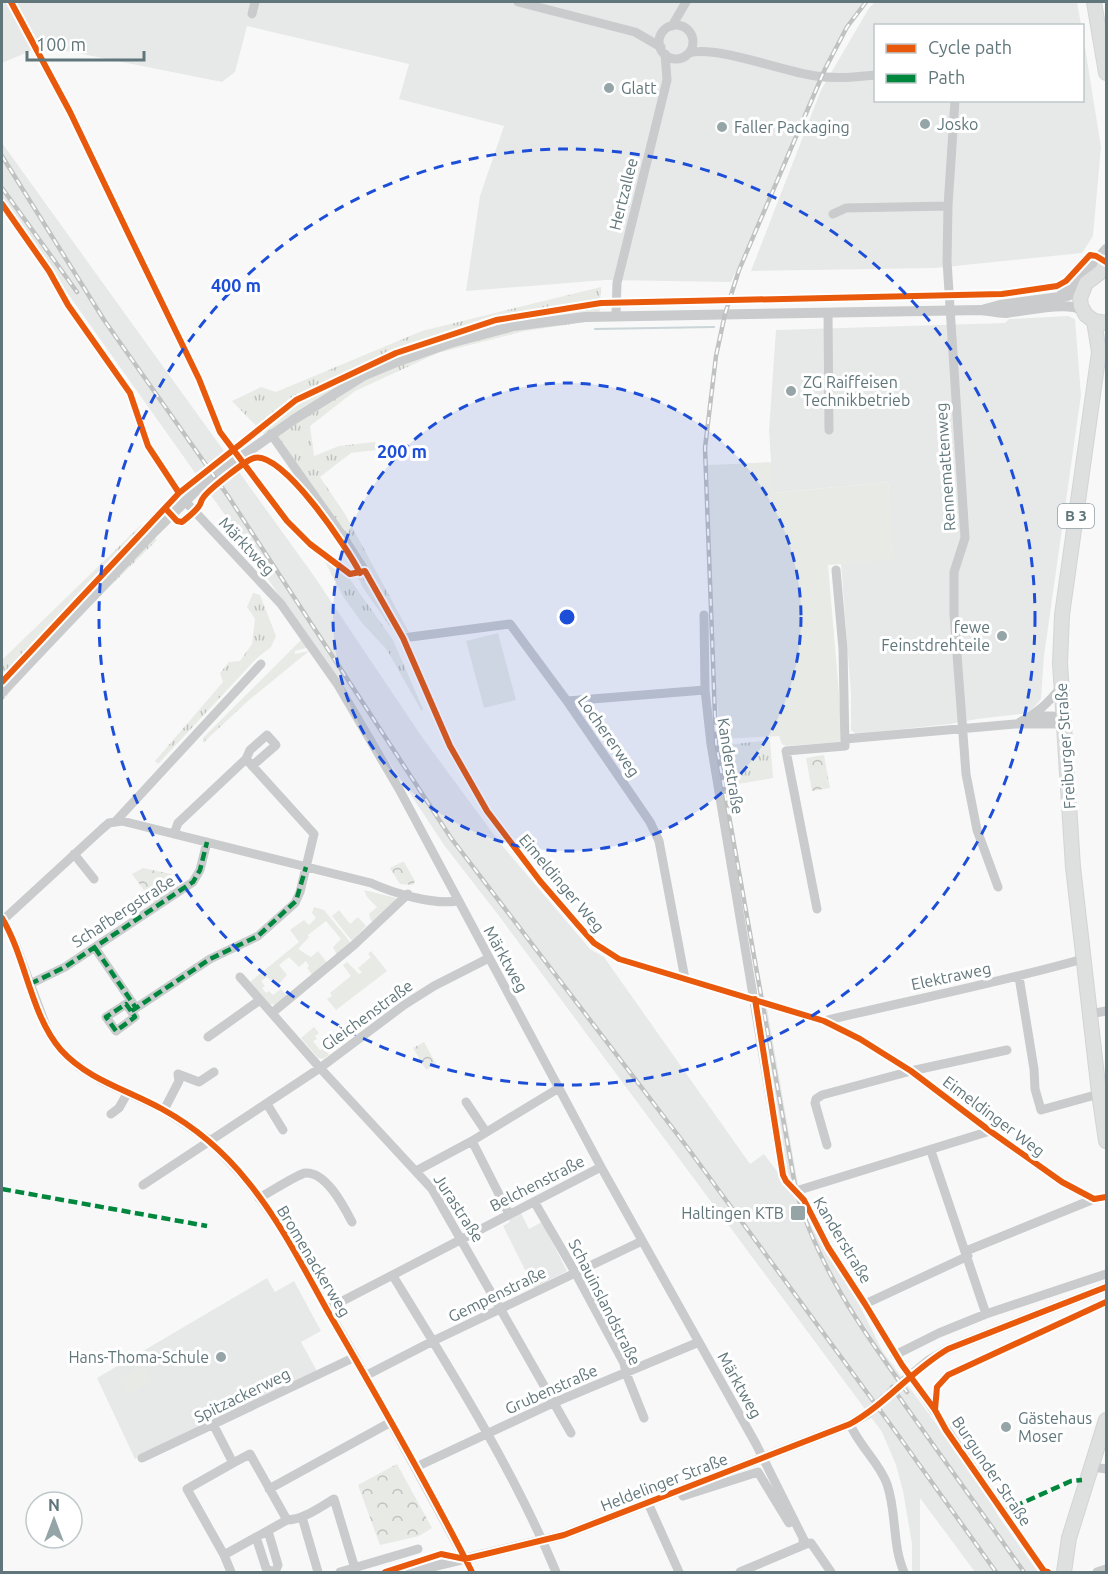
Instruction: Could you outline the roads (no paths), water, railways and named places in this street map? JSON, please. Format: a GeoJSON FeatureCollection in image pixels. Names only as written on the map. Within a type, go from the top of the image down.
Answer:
{"type":"FeatureCollection","features":[{"type":"Feature","properties":{"kind":"main road"},"geometry":{"type":"LineString","coordinates":[[1094,2],[1107,73]]}},
{"type":"Feature","properties":{"kind":"main road"},"geometry":{"type":"LineString","coordinates":[[1100,322],[1082,310],[1080,298],[1083,287],[1101,276],[1107,262]]}},
{"type":"Feature","properties":{"kind":"main road","name":"Freiburger Straße"},"geometry":{"type":"LineString","coordinates":[[1100,322],[1099,352],[1062,615],[1061,687],[1073,867],[1090,1014],[1103,1093],[1107,1141]]}},
{"type":"Feature","properties":{"kind":"main road","name":"Freiburger Straße"},"geometry":{"type":"LineString","coordinates":[[1099,352],[1107,339]]}},
{"type":"Feature","properties":{"kind":"main road"},"geometry":{"type":"LineString","coordinates":[[1064,1572],[1069,1538],[1100,1468],[1107,1420]]}},
{"type":"Feature","properties":{"kind":"street"},"geometry":{"type":"LineString","coordinates":[[11,2],[27,32]]}},
{"type":"Feature","properties":{"kind":"street"},"geometry":{"type":"LineString","coordinates":[[252,14],[255,2]]}},
{"type":"Feature","properties":{"kind":"street"},"geometry":{"type":"LineString","coordinates":[[518,2],[635,32],[663,50],[671,58],[680,58],[689,53],[714,52],[814,76],[837,79],[874,75]]}},
{"type":"Feature","properties":{"kind":"street","name":"Hertzallee"},"geometry":{"type":"LineString","coordinates":[[667,80],[660,39],[686,2]]}},
{"type":"Feature","properties":{"kind":"street","name":"Hertzallee"},"geometry":{"type":"LineString","coordinates":[[686,2],[686,23],[693,46],[689,53]]}},
{"type":"Feature","properties":{"kind":"street"},"geometry":{"type":"LineString","coordinates":[[635,32],[682,26],[714,52]]}},
{"type":"Feature","properties":{"kind":"street","name":"Hertzallee"},"geometry":{"type":"LineString","coordinates":[[616,315],[616,283],[667,80],[680,58]]}},
{"type":"Feature","properties":{"kind":"street","name":"Rennemattenweg"},"geometry":{"type":"LineString","coordinates":[[955,102],[947,261],[965,538],[954,572],[954,614],[966,774],[977,830],[998,887]]}},
{"type":"Feature","properties":{"kind":"street"},"geometry":{"type":"LineString","coordinates":[[833,213],[846,208],[948,206]]}},
{"type":"Feature","properties":{"kind":"street"},"geometry":{"type":"LineString","coordinates":[[1056,296],[1076,283],[1107,249]]}},
{"type":"Feature","properties":{"kind":"street"},"geometry":{"type":"LineString","coordinates":[[981,310],[1003,304],[1076,293],[1083,287]]}},
{"type":"Feature","properties":{"kind":"street"},"geometry":{"type":"LineString","coordinates":[[2,692],[204,483],[271,434],[363,376],[441,346],[514,326],[616,315],[981,310],[1004,313],[1066,306],[1078,307],[1082,310]]}},
{"type":"Feature","properties":{"kind":"street"},"geometry":{"type":"LineString","coordinates":[[828,313],[829,430]]}},
{"type":"Feature","properties":{"kind":"street","name":"Eimeldinger Weg"},"geometry":{"type":"LineString","coordinates":[[271,434],[340,531],[365,571],[403,638],[450,746],[487,811],[540,881],[594,943],[619,959],[824,1021],[860,1039],[911,1071],[1062,1182],[1094,1199]]}},
{"type":"Feature","properties":{"kind":"street","name":"Märktweg"},"geometry":{"type":"LineString","coordinates":[[185,501],[281,604],[338,685],[399,789],[601,1167],[763,1458],[806,1544]]}},
{"type":"Feature","properties":{"kind":"street"},"geometry":{"type":"LineString","coordinates":[[817,909],[786,751],[845,746],[843,649],[836,570]]}},
{"type":"Feature","properties":{"kind":"street","name":"Kanderstraße"},"geometry":{"type":"LineString","coordinates":[[704,615],[705,690],[711,744],[783,1174],[786,1181],[804,1200],[828,1247],[902,1365],[935,1410]]}},
{"type":"Feature","properties":{"kind":"street","name":"Lochererweg"},"geometry":{"type":"LineString","coordinates":[[403,638],[510,624],[567,701],[650,822],[659,841],[685,979]]}},
{"type":"Feature","properties":{"kind":"street","name":"Bromenackerweg"},"geometry":{"type":"LineString","coordinates":[[261,664],[115,822],[102,829],[2,919],[16,946],[49,1034],[61,1050],[79,1067],[102,1081],[164,1110],[209,1140],[260,1198],[283,1232],[355,1356],[472,1572]]}},
{"type":"Feature","properties":{"kind":"street"},"geometry":{"type":"LineString","coordinates":[[1016,724],[1033,716],[1061,687]]}},
{"type":"Feature","properties":{"kind":"street"},"geometry":{"type":"LineString","coordinates":[[567,701],[705,690]]}},
{"type":"Feature","properties":{"kind":"street"},"geometry":{"type":"LineString","coordinates":[[1033,716],[1053,716],[1063,724]]}},
{"type":"Feature","properties":{"kind":"street"},"geometry":{"type":"LineString","coordinates":[[845,739],[1016,724],[1063,724]]}},
{"type":"Feature","properties":{"kind":"street"},"geometry":{"type":"LineString","coordinates":[[95,948],[133,1010],[210,959],[258,936],[296,901],[314,834],[249,763],[178,823],[174,834]]}},
{"type":"Feature","properties":{"kind":"street"},"geometry":{"type":"LineString","coordinates":[[115,822],[122,821],[444,903],[457,901]]}},
{"type":"Feature","properties":{"kind":"street","name":"Schafbergstraße"},"geometry":{"type":"LineString","coordinates":[[30,984],[65,967],[193,882],[200,870],[207,842]]}},
{"type":"Feature","properties":{"kind":"street"},"geometry":{"type":"LineString","coordinates":[[74,854],[94,879]]}},
{"type":"Feature","properties":{"kind":"street"},"geometry":{"type":"LineString","coordinates":[[272,1013],[354,945],[408,894]]}},
{"type":"Feature","properties":{"kind":"street","name":"Gleichenstraße"},"geometry":{"type":"LineString","coordinates":[[143,1185],[320,1068],[404,1005],[434,986],[489,958]]}},
{"type":"Feature","properties":{"kind":"street","name":"Elektraweg"},"geometry":{"type":"LineString","coordinates":[[824,1021],[926,996],[1019,977],[1083,959]]}},
{"type":"Feature","properties":{"kind":"street","name":"Jurastraße"},"geometry":{"type":"LineString","coordinates":[[240,977],[432,1189],[571,1433]]}},
{"type":"Feature","properties":{"kind":"street"},"geometry":{"type":"LineString","coordinates":[[1019,977],[1034,1069],[1035,1089],[1041,1110],[1103,1093]]}},
{"type":"Feature","properties":{"kind":"street"},"geometry":{"type":"LineString","coordinates":[[208,1036],[260,1000]]}},
{"type":"Feature","properties":{"kind":"street"},"geometry":{"type":"LineString","coordinates":[[1090,1014],[1107,1011]]}},
{"type":"Feature","properties":{"kind":"street","name":"Eimeldinger Weg"},"geometry":{"type":"LineString","coordinates":[[911,1071],[1007,1050]]}},
{"type":"Feature","properties":{"kind":"street"},"geometry":{"type":"LineString","coordinates":[[827,1145],[815,1103],[818,1097],[911,1071]]}},
{"type":"Feature","properties":{"kind":"street"},"geometry":{"type":"LineString","coordinates":[[164,1110],[179,1081],[178,1074],[199,1082],[214,1072]]}},
{"type":"Feature","properties":{"kind":"street"},"geometry":{"type":"LineString","coordinates":[[416,1171],[472,1141],[559,1088]]}},
{"type":"Feature","properties":{"kind":"street"},"geometry":{"type":"LineString","coordinates":[[111,1114],[119,1108],[128,1092]]}},
{"type":"Feature","properties":{"kind":"street"},"geometry":{"type":"LineString","coordinates":[[466,1102],[486,1132]]}},
{"type":"Feature","properties":{"kind":"street"},"geometry":{"type":"LineString","coordinates":[[267,1104],[283,1130]]}},
{"type":"Feature","properties":{"kind":"street"},"geometry":{"type":"LineString","coordinates":[[796,1191],[990,1131]]}},
{"type":"Feature","properties":{"kind":"street"},"geometry":{"type":"LineString","coordinates":[[472,1141],[509,1214]]}},
{"type":"Feature","properties":{"kind":"street"},"geometry":{"type":"LineString","coordinates":[[931,1151],[986,1314]]}},
{"type":"Feature","properties":{"kind":"street","name":"Belchenstraße"},"geometry":{"type":"LineString","coordinates":[[327,1309],[601,1167]]}},
{"type":"Feature","properties":{"kind":"street"},"geometry":{"type":"LineString","coordinates":[[260,1198],[304,1173],[313,1174],[328,1185],[342,1202],[352,1222]]}},
{"type":"Feature","properties":{"kind":"street"},"geometry":{"type":"LineString","coordinates":[[865,1304],[967,1254],[1094,1199],[1107,1197]]}},
{"type":"Feature","properties":{"kind":"street","name":"Schauinslandstraße"},"geometry":{"type":"LineString","coordinates":[[535,1203],[624,1363],[644,1418]]}},
{"type":"Feature","properties":{"kind":"street","name":"Gempenstraße"},"geometry":{"type":"LineString","coordinates":[[365,1376],[642,1240]]}},
{"type":"Feature","properties":{"kind":"street"},"geometry":{"type":"LineString","coordinates":[[895,1354],[986,1314],[1107,1274]]}},
{"type":"Feature","properties":{"kind":"street"},"geometry":{"type":"LineString","coordinates":[[393,1276],[487,1434],[543,1540],[556,1572]]}},
{"type":"Feature","properties":{"kind":"street"},"geometry":{"type":"LineString","coordinates":[[903,1382],[928,1361],[948,1349],[1107,1287]]}},
{"type":"Feature","properties":{"kind":"street","name":"Burgunder Straße"},"geometry":{"type":"LineString","coordinates":[[1048,1572],[1044,1571],[946,1430],[935,1410],[938,1387],[948,1375],[1107,1302]]}},
{"type":"Feature","properties":{"kind":"street","name":"Grubenstraße"},"geometry":{"type":"LineString","coordinates":[[416,1467],[553,1403],[699,1342]]}},
{"type":"Feature","properties":{"kind":"street","name":"Spitzackerweg"},"geometry":{"type":"LineString","coordinates":[[142,1458],[355,1356]]}},
{"type":"Feature","properties":{"kind":"street","name":"Heldelinger Straße"},"geometry":{"type":"LineString","coordinates":[[410,1572],[564,1535],[850,1424],[867,1414]]}},
{"type":"Feature","properties":{"kind":"street"},"geometry":{"type":"LineString","coordinates":[[269,1489],[391,1422]]}},
{"type":"Feature","properties":{"kind":"street"},"geometry":{"type":"LineString","coordinates":[[850,1424],[887,1484],[896,1541],[904,1572]]}},
{"type":"Feature","properties":{"kind":"street"},"geometry":{"type":"LineString","coordinates":[[214,1425],[233,1463]]}},
{"type":"Feature","properties":{"kind":"street"},"geometry":{"type":"LineString","coordinates":[[231,1572],[187,1489],[250,1454],[287,1520]]}},
{"type":"Feature","properties":{"kind":"street","name":"Heldelinger Straße"},"geometry":{"type":"LineString","coordinates":[[681,1490],[683,1496],[758,1472],[797,1537],[806,1544]]}},
{"type":"Feature","properties":{"kind":"street"},"geometry":{"type":"LineString","coordinates":[[224,1555],[287,1520],[302,1517],[334,1499],[355,1570]]}},
{"type":"Feature","properties":{"kind":"street"},"geometry":{"type":"LineString","coordinates":[[648,1503],[679,1572]]}},
{"type":"Feature","properties":{"kind":"street"},"geometry":{"type":"LineString","coordinates":[[302,1517],[318,1572]]}},
{"type":"Feature","properties":{"kind":"street"},"geometry":{"type":"LineString","coordinates":[[256,1537],[266,1568],[273,1572],[278,1565],[268,1531]]}},
{"type":"Feature","properties":{"kind":"street"},"geometry":{"type":"LineString","coordinates":[[740,1572],[755,1570],[811,1543],[831,1572]]}},
{"type":"Feature","properties":{"kind":"street"},"geometry":{"type":"LineString","coordinates":[[340,1572],[355,1570],[418,1549]]}},
{"type":"Feature","properties":{"kind":"street"},"geometry":{"type":"LineString","coordinates":[[1097,1572],[1107,1569]]}},
{"type":"Feature","properties":{"kind":"waterway"},"geometry":{"type":"LineString","coordinates":[[595,329],[714,327]]}},
{"type":"Feature","properties":{"kind":"tunnel"},"geometry":{"type":"LineString","coordinates":[[867,1414],[903,1382]]}},
{"type":"Feature","properties":{"kind":"railway"},"geometry":{"type":"LineString","coordinates":[[866,2],[847,27],[825,69],[739,270],[725,314],[716,356],[705,448],[716,743],[796,1191],[828,1271],[858,1321],[907,1392]]}},
{"type":"Feature","properties":{"kind":"railway"},"geometry":{"type":"LineString","coordinates":[[2,156],[104,320],[228,496],[451,838],[687,1147],[996,1572]]}},
{"type":"Feature","properties":{"kind":"railway"},"geometry":{"type":"LineString","coordinates":[[2,188],[77,292]]}},
{"type":"Feature","properties":{"kind":"railway"},"geometry":{"type":"LineString","coordinates":[[892,1387],[1024,1572]]}},
{"type":"Feature","properties":{"kind":"place","name":"Glatt"},"geometry":{"type":"Point","coordinates":[609,88]}},
{"type":"Feature","properties":{"kind":"place","name":"Josko"},"geometry":{"type":"Point","coordinates":[925,124]}},
{"type":"Feature","properties":{"kind":"place","name":"Faller Packaging"},"geometry":{"type":"Point","coordinates":[722,127]}},
{"type":"Feature","properties":{"kind":"place","name":"ZG Raiffeisen Technikbetrieb"},"geometry":{"type":"Point","coordinates":[791,391]}},
{"type":"Feature","properties":{"kind":"place","name":"fewe Feinstdrehteile"},"geometry":{"type":"Point","coordinates":[1002,636]}},
{"type":"Feature","properties":{"kind":"place","name":"Haltingen KTB"},"geometry":{"type":"Point","coordinates":[798,1213]}},
{"type":"Feature","properties":{"kind":"place","name":"Hans-Thoma-Schule"},"geometry":{"type":"Point","coordinates":[221,1357]}},
{"type":"Feature","properties":{"kind":"place","name":"Gästehaus Moser"},"geometry":{"type":"Point","coordinates":[1006,1427]}}]}
